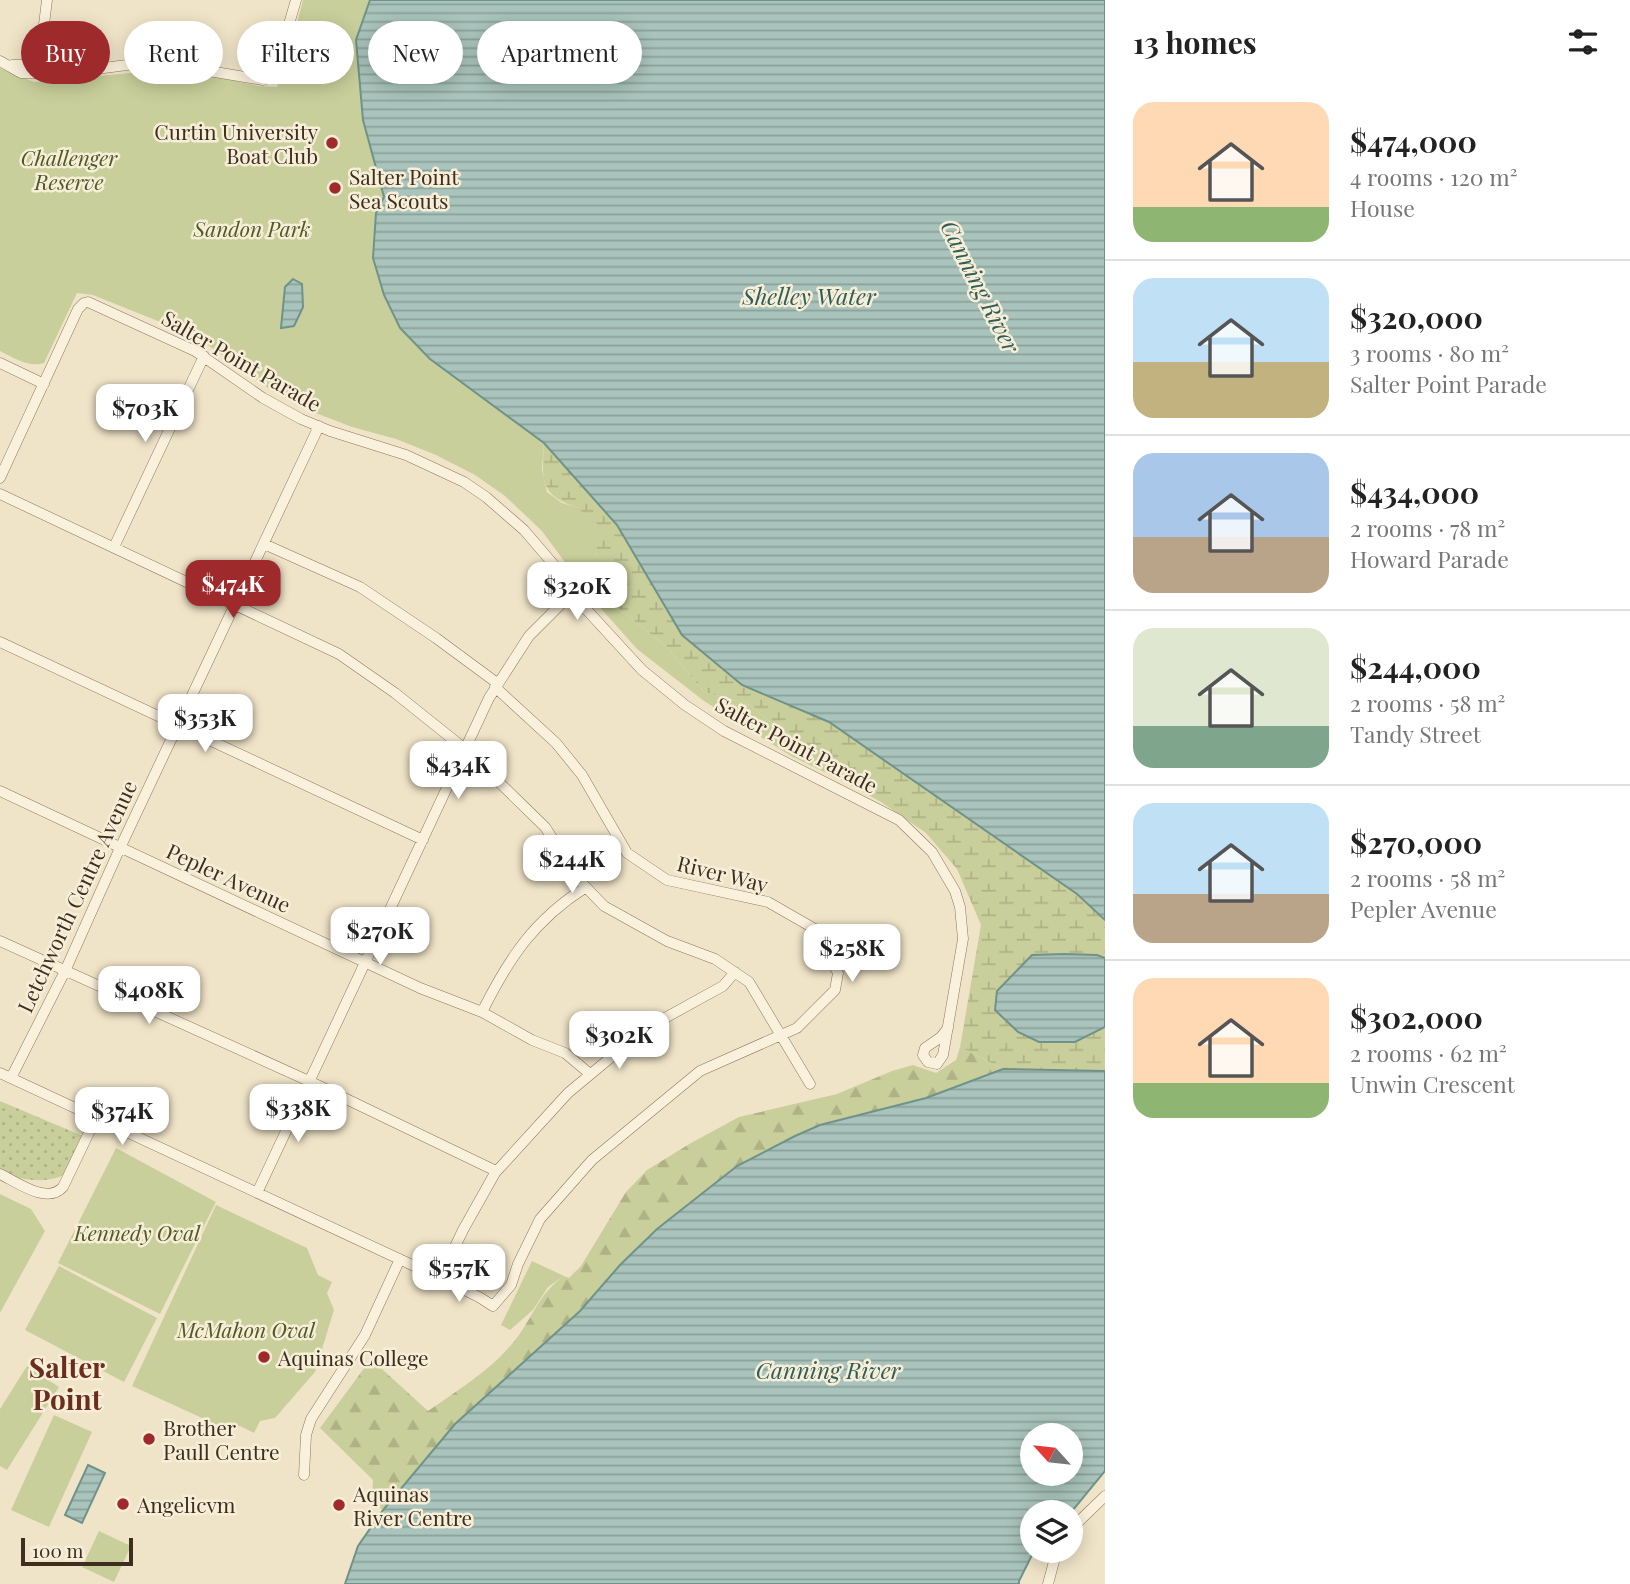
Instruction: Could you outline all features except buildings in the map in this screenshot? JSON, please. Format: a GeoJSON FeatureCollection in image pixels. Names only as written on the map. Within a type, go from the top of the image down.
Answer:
{"type":"FeatureCollection","features":[{"type":"Feature","properties":{"kind":"street"},"geometry":{"type":"LineString","coordinates":[[44,21],[47,0]]}},
{"type":"Feature","properties":{"kind":"street"},"geometry":{"type":"LineString","coordinates":[[110,67],[142,63],[167,64],[258,80],[268,78],[276,68],[296,0]]}},
{"type":"Feature","properties":{"kind":"street"},"geometry":{"type":"LineString","coordinates":[[4,63],[21,73]]}},
{"type":"Feature","properties":{"kind":"street","name":"Salter Point Parade"},"geometry":{"type":"LineString","coordinates":[[44,384],[78,309],[84,303],[94,303],[204,356],[263,398],[319,426],[406,455],[447,473],[478,491],[545,552],[569,584],[569,596],[589,613],[642,670],[685,705],[723,731],[899,820],[932,852],[955,891],[962,922],[961,961],[948,1028]]}},
{"type":"Feature","properties":{"kind":"street"},"geometry":{"type":"LineString","coordinates":[[114,547],[204,356]]}},
{"type":"Feature","properties":{"kind":"street"},"geometry":{"type":"LineString","coordinates":[[0,363],[44,384],[0,478]]}},
{"type":"Feature","properties":{"kind":"street","name":"Letchworth Centre Avenue"},"geometry":{"type":"LineString","coordinates":[[11,1078],[65,971],[120,848],[319,426]]}},
{"type":"Feature","properties":{"kind":"street"},"geometry":{"type":"LineString","coordinates":[[0,494],[339,654],[395,693],[465,749],[545,827],[586,887],[604,906],[667,941],[709,956],[735,971],[753,987],[810,1084]]}},
{"type":"Feature","properties":{"kind":"street","name":"River Way"},"geometry":{"type":"LineString","coordinates":[[264,544],[360,587],[436,638],[496,685],[556,743],[582,775],[621,845],[630,856],[667,880],[768,902],[815,929],[837,971],[836,989],[797,1028],[700,1071],[592,1160],[540,1219],[511,1285],[493,1306],[440,1278]]}},
{"type":"Feature","properties":{"kind":"street"},"geometry":{"type":"LineString","coordinates":[[257,1193],[496,685],[529,636],[569,596]]}},
{"type":"Feature","properties":{"kind":"street"},"geometry":{"type":"LineString","coordinates":[[0,642],[423,840]]}},
{"type":"Feature","properties":{"kind":"street","name":"Pepler Avenue"},"geometry":{"type":"LineString","coordinates":[[0,791],[420,988],[482,1012],[532,1040],[571,1056],[590,1074]]}},
{"type":"Feature","properties":{"kind":"street"},"geometry":{"type":"LineString","coordinates":[[482,1012],[502,972],[535,928],[566,900],[586,887]]}},
{"type":"Feature","properties":{"kind":"street"},"geometry":{"type":"LineString","coordinates":[[0,941],[311,1082],[496,1171]]}},
{"type":"Feature","properties":{"kind":"street"},"geometry":{"type":"LineString","coordinates":[[0,1073],[440,1278],[496,1171],[568,1093],[658,1021],[723,986],[735,971]]}},
{"type":"Feature","properties":{"kind":"street"},"geometry":{"type":"LineString","coordinates":[[0,1174],[45,1195],[58,1192],[63,1187],[96,1118]]}},
{"type":"Feature","properties":{"kind":"street"},"geometry":{"type":"LineString","coordinates":[[304,1475],[306,1434],[311,1419],[365,1335],[400,1259]]}},
{"type":"Feature","properties":{"kind":"street"},"geometry":{"type":"LineString","coordinates":[[1083,1517],[1105,1496]]}},
{"type":"Feature","properties":{"kind":"street"},"geometry":{"type":"LineString","coordinates":[[1048,1584],[1054,1563]]}},
{"type":"Feature","properties":{"kind":"green space","name":"Sandon Park"},"geometry":{"type":"Polygon","coordinates":[[[303,0],[370,0],[356,40],[363,120],[384,197],[376,213],[496,407],[544,443],[542,469],[547,492],[562,503],[579,508],[597,534],[597,552],[592,564],[594,578],[620,610],[666,646],[704,692],[751,705],[804,751],[841,771],[845,782],[791,756],[704,701],[637,649],[589,595],[542,531],[505,496],[475,475],[436,455],[313,412],[271,390],[195,336],[93,295],[77,293],[44,363],[27,363],[0,351],[0,68],[21,77],[21,84],[110,84],[110,75],[124,74],[124,84],[223,84],[223,78],[237,81],[237,84],[277,87],[278,84],[354,84],[354,21],[298,21],[303,0]]]}},
{"type":"Feature","properties":{"kind":"green space"},"geometry":{"type":"Polygon","coordinates":[[[544,443],[617,525],[682,635],[742,685],[829,722],[1077,894],[1105,920],[1105,1071],[1003,1069],[960,1047],[981,925],[957,869],[926,833],[881,802],[845,782],[841,771],[804,751],[751,705],[704,692],[666,646],[620,610],[594,579],[592,564],[597,552],[579,508],[556,498],[546,485],[543,467],[544,443]]]}},
{"type":"Feature","properties":{"kind":"green space"},"geometry":{"type":"Polygon","coordinates":[[[960,1047],[1003,1069],[926,1098],[819,1125],[737,1166],[657,1229],[620,1265],[580,1311],[455,1424],[383,1510],[372,1502],[373,1480],[320,1428],[371,1359],[428,1411],[477,1377],[510,1347],[549,1289],[564,1276],[569,1278],[581,1266],[626,1192],[647,1170],[691,1143],[739,1117],[837,1094],[913,1065],[936,1073],[956,1060],[960,1047]]]}},
{"type":"Feature","properties":{"kind":"green space"},"geometry":{"type":"Polygon","coordinates":[[[0,1101],[90,1139],[78,1164],[52,1179],[31,1180],[0,1173],[0,1101]]]}},
{"type":"Feature","properties":{"kind":"green space","name":"Kennedy Oval"},"geometry":{"type":"Polygon","coordinates":[[[116,1148],[216,1202],[160,1314],[58,1263],[116,1148]]]}},
{"type":"Feature","properties":{"kind":"green space"},"geometry":{"type":"Polygon","coordinates":[[[0,1194],[31,1209],[45,1231],[0,1313],[0,1194]]]}},
{"type":"Feature","properties":{"kind":"green space","name":"McMahon Oval"},"geometry":{"type":"Polygon","coordinates":[[[216,1205],[307,1248],[318,1275],[332,1282],[327,1293],[334,1310],[315,1372],[275,1418],[260,1421],[254,1433],[240,1426],[226,1429],[132,1386],[216,1205]]]}},
{"type":"Feature","properties":{"kind":"green space"},"geometry":{"type":"Polygon","coordinates":[[[532,1261],[564,1276],[548,1287],[533,1310],[510,1330],[501,1325],[532,1261]]]}},
{"type":"Feature","properties":{"kind":"green space"},"geometry":{"type":"Polygon","coordinates":[[[59,1266],[157,1318],[124,1382],[25,1330],[59,1266]]]}},
{"type":"Feature","properties":{"kind":"green space"},"geometry":{"type":"Polygon","coordinates":[[[27,1366],[59,1387],[7,1470],[0,1466],[0,1409],[27,1366]]]}},
{"type":"Feature","properties":{"kind":"green space"},"geometry":{"type":"Polygon","coordinates":[[[54,1415],[92,1432],[49,1527],[11,1510],[54,1415]]]}},
{"type":"Feature","properties":{"kind":"green space"},"geometry":{"type":"Polygon","coordinates":[[[99,1531],[131,1546],[114,1582],[82,1567],[99,1531]]]}},
{"type":"Feature","properties":{"kind":"water","name":"Shelley Water"},"geometry":{"type":"Polygon","coordinates":[[[370,0],[1105,0],[1105,920],[1077,894],[829,722],[742,685],[682,635],[617,525],[544,443],[430,359],[400,328],[384,295],[373,258],[376,213],[384,197],[363,120],[356,40],[370,0]]]}},
{"type":"Feature","properties":{"kind":"water"},"geometry":{"type":"Polygon","coordinates":[[[293,279],[302,284],[303,307],[294,326],[281,328],[285,287],[293,279]]]}},
{"type":"Feature","properties":{"kind":"water"},"geometry":{"type":"Polygon","coordinates":[[[1032,955],[1097,955],[1105,958],[1105,1027],[1075,1042],[1039,1042],[1018,1032],[995,1010],[997,991],[1032,955]]]}},
{"type":"Feature","properties":{"kind":"water","name":"Canning River"},"geometry":{"type":"Polygon","coordinates":[[[1003,1069],[1105,1071],[1105,1471],[1081,1500],[1020,1500],[1020,1563],[1028,1563],[1019,1584],[345,1584],[358,1546],[383,1510],[455,1424],[580,1311],[620,1265],[657,1229],[737,1166],[820,1125],[926,1098],[1003,1069]]]}},
{"type":"Feature","properties":{"kind":"water"},"geometry":{"type":"Polygon","coordinates":[[[88,1465],[105,1473],[82,1523],[65,1515],[88,1465]]]}},
{"type":"Feature","properties":{"kind":"place","name":"Curtin University Boat Club"},"geometry":{"type":"Point","coordinates":[332,143]}},
{"type":"Feature","properties":{"kind":"place","name":"Salter Point Sea Scouts"},"geometry":{"type":"Point","coordinates":[335,188]}},
{"type":"Feature","properties":{"kind":"place","name":"Aquinas College"},"geometry":{"type":"Point","coordinates":[264,1357]}},
{"type":"Feature","properties":{"kind":"place","name":"Brother Paull Centre"},"geometry":{"type":"Point","coordinates":[149,1439]}},
{"type":"Feature","properties":{"kind":"place","name":"Angelicvm"},"geometry":{"type":"Point","coordinates":[123,1504]}},
{"type":"Feature","properties":{"kind":"place","name":"Aquinas River Centre"},"geometry":{"type":"Point","coordinates":[339,1505]}},
{"type":"Feature","properties":{"kind":"district","name":"Salter Point"},"geometry":{"type":"Point","coordinates":[67,1382]}},
{"type":"Feature","properties":{"kind":"park label","name":"Challenger Reserve"},"geometry":{"type":"Point","coordinates":[69,169]}}]}
